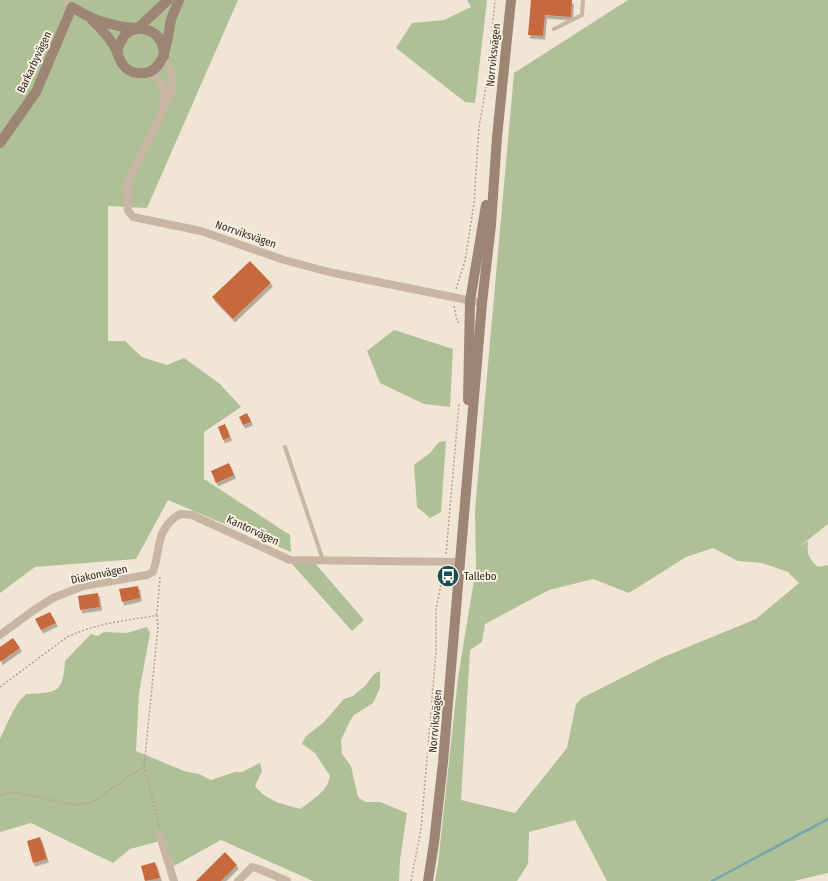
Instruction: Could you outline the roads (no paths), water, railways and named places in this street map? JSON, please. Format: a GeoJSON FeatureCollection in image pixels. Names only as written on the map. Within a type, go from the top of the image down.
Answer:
{"type":"FeatureCollection","features":[{"type":"Feature","properties":{"kind":"street"},"geometry":{"type":"LineString","coordinates":[[118,55],[118,48],[124,36],[137,29],[168,0]]}},
{"type":"Feature","properties":{"kind":"street"},"geometry":{"type":"LineString","coordinates":[[148,72],[155,69],[164,56],[172,18],[179,0]]}},
{"type":"Feature","properties":{"kind":"street","name":"Norrviksvägen"},"geometry":{"type":"LineString","coordinates":[[428,881],[434,843],[443,762],[482,303],[491,226],[497,137],[511,0]]}},
{"type":"Feature","properties":{"kind":"street","name":"Norrviksvägen"},"geometry":{"type":"LineString","coordinates":[[72,7],[92,20],[112,42],[122,64],[127,69],[134,73],[152,73],[164,90],[164,104],[160,117],[127,184],[128,211],[133,217],[201,231],[284,260],[322,270],[482,303]]}},
{"type":"Feature","properties":{"kind":"street","name":"Barkarbyvägen"},"geometry":{"type":"LineString","coordinates":[[0,143],[36,92],[72,7]]}},
{"type":"Feature","properties":{"kind":"street","name":"Norrviksvägen"},"geometry":{"type":"LineString","coordinates":[[92,20],[144,29],[157,36],[164,48],[164,56],[173,78],[171,94],[164,104]]}},
{"type":"Feature","properties":{"kind":"street","name":"Norrviksvägen"},"geometry":{"type":"LineString","coordinates":[[468,470],[470,301],[497,137]]}},
{"type":"Feature","properties":{"kind":"street","name":"Norrviksvägen"},"geometry":{"type":"LineString","coordinates":[[477,367],[486,320],[491,263],[491,226]]}},
{"type":"Feature","properties":{"kind":"street","name":"Kantorvägen"},"geometry":{"type":"LineString","coordinates":[[174,517],[180,514],[192,515],[290,560],[323,560]]}},
{"type":"Feature","properties":{"kind":"street","name":"Diakonvägen"},"geometry":{"type":"LineString","coordinates":[[0,635],[53,598],[83,586],[147,576],[153,572],[163,531],[167,523],[174,517]]}},
{"type":"Feature","properties":{"kind":"street"},"geometry":{"type":"LineString","coordinates":[[323,560],[460,562]]}},
{"type":"Feature","properties":{"kind":"street"},"geometry":{"type":"LineString","coordinates":[[160,836],[174,881]]}},
{"type":"Feature","properties":{"kind":"street"},"geometry":{"type":"LineString","coordinates":[[238,881],[252,867],[287,881]]}},
{"type":"Feature","properties":{"kind":"lane","name":"Norrviksvägen"},"geometry":{"type":"LineString","coordinates":[[62,0],[72,7]]}},
{"type":"Feature","properties":{"kind":"lane"},"geometry":{"type":"LineString","coordinates":[[554,29],[582,15],[583,0]]}},
{"type":"Feature","properties":{"kind":"lane"},"geometry":{"type":"LineString","coordinates":[[285,447],[323,560]]}},
{"type":"Feature","properties":{"kind":"waterway"},"geometry":{"type":"LineString","coordinates":[[712,881],[828,819]]}},
{"type":"Feature","properties":{"kind":"place","name":"Tallebo"},"geometry":{"type":"Point","coordinates":[448,576]}}]}
